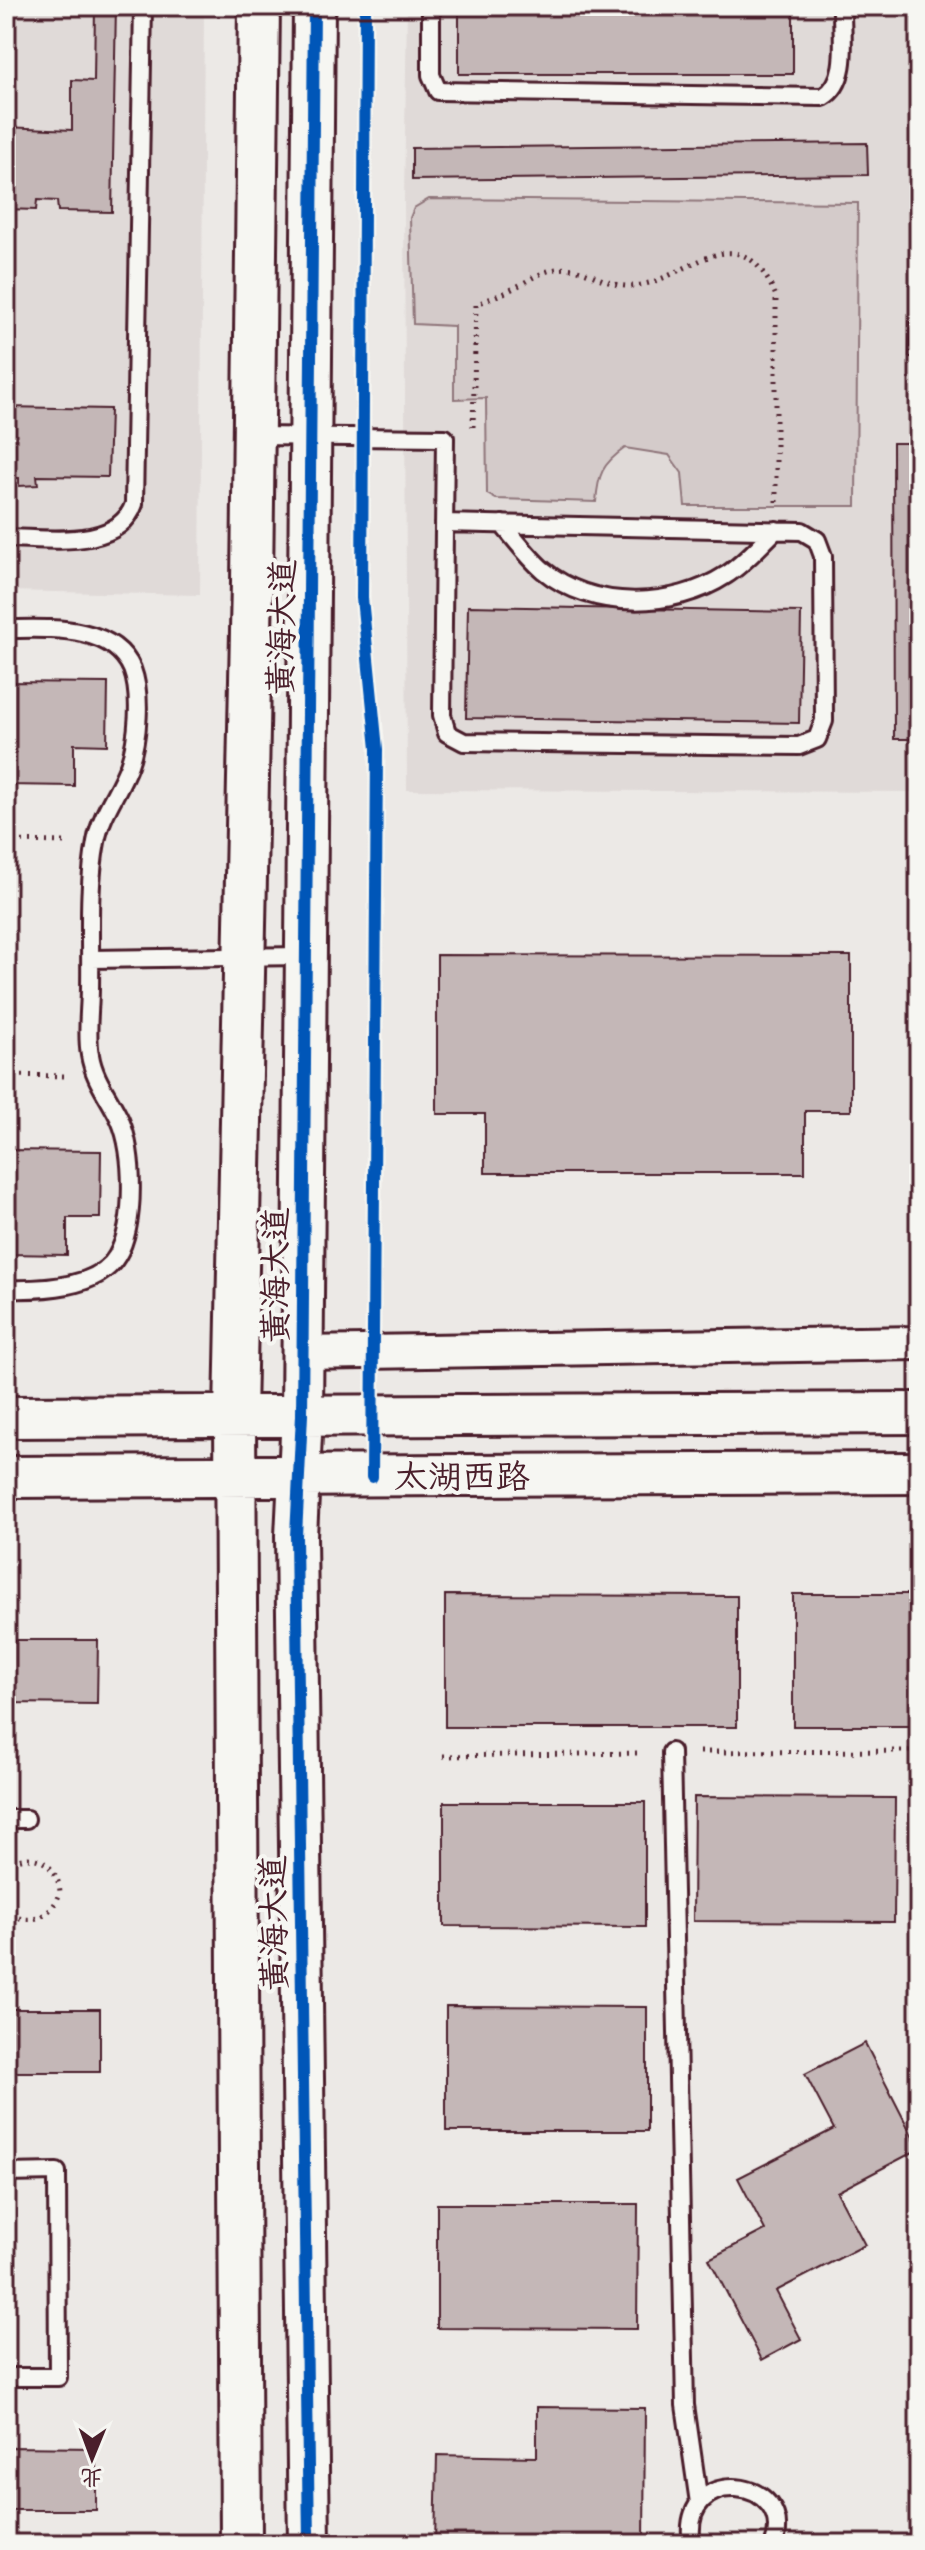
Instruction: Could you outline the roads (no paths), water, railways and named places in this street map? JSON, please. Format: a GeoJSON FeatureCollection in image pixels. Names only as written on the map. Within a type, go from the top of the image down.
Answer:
{"type":"FeatureCollection","features":[{"type":"Feature","properties":{"kind":"street","name":"黄海大道"},"geometry":{"type":"LineString","coordinates":[[241,2544],[235,1415],[259,6]]}},
{"type":"Feature","properties":{"kind":"street","name":"黄海大道"},"geometry":{"type":"LineString","coordinates":[[309,2544],[296,1536],[303,1353],[314,6]]}},
{"type":"Feature","properties":{"kind":"street"},"geometry":{"type":"LineString","coordinates":[[303,1353],[919,1343]]}},
{"type":"Feature","properties":{"kind":"street","name":"太湖西路"},"geometry":{"type":"LineString","coordinates":[[6,1417],[919,1413]]}},
{"type":"Feature","properties":{"kind":"street","name":"太湖西路"},"geometry":{"type":"LineString","coordinates":[[6,1477],[919,1473]]}},
{"type":"Feature","properties":{"kind":"lane"},"geometry":{"type":"LineString","coordinates":[[6,538],[90,537],[122,523],[134,504],[143,6]]}},
{"type":"Feature","properties":{"kind":"lane"},"geometry":{"type":"LineString","coordinates":[[431,6],[431,75],[438,91],[823,97],[834,91],[841,76],[842,6]]}},
{"type":"Feature","properties":{"kind":"lane"},"geometry":{"type":"LineString","coordinates":[[254,436],[445,438],[444,523],[442,715],[447,733],[464,742],[799,746],[817,739],[824,721],[823,556],[817,540],[802,531],[444,523]]}},
{"type":"Feature","properties":{"kind":"lane"},"geometry":{"type":"LineString","coordinates":[[502,524],[543,570],[571,587],[605,599],[678,598],[699,590],[729,574],[776,530]]}},
{"type":"Feature","properties":{"kind":"lane"},"geometry":{"type":"LineString","coordinates":[[6,629],[64,629],[94,636],[117,650],[131,668],[138,697],[129,765],[100,821],[92,862],[90,1055],[129,1142],[130,1208],[119,1254],[107,1271],[37,1290],[6,1289]]}},
{"type":"Feature","properties":{"kind":"lane"},"geometry":{"type":"LineString","coordinates":[[91,959],[306,956]]}},
{"type":"Feature","properties":{"kind":"lane"},"geometry":{"type":"LineString","coordinates":[[671,1752],[685,2405],[699,2503],[690,2530],[692,2544]]}},
{"type":"Feature","properties":{"kind":"lane"},"geometry":{"type":"LineString","coordinates":[[6,1819],[26,1819]]}},
{"type":"Feature","properties":{"kind":"lane"},"geometry":{"type":"LineString","coordinates":[[6,2173],[57,2172],[58,2377],[6,2377]]}},
{"type":"Feature","properties":{"kind":"lane"},"geometry":{"type":"LineString","coordinates":[[699,2503],[722,2488],[751,2490],[771,2509],[776,2522],[774,2544]]}}]}
